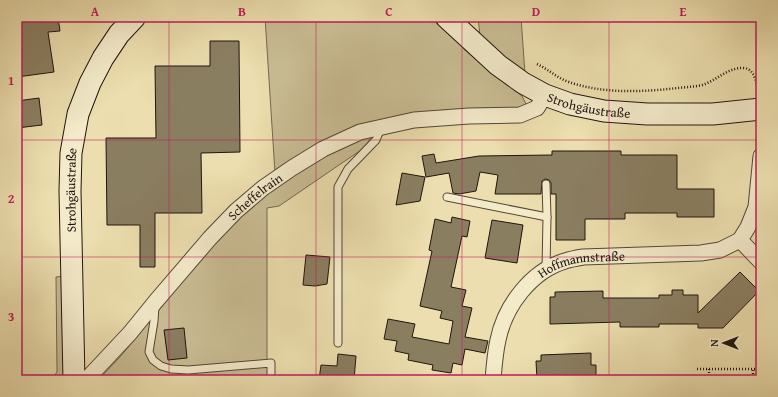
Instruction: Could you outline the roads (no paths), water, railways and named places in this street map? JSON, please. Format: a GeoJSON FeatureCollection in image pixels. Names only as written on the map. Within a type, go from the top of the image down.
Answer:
{"type":"FeatureCollection","features":[{"type":"Feature","properties":{"kind":"main road","name":"Strohgäustraße"},"geometry":{"type":"LineString","coordinates":[[74,380],[70,192],[71,153],[78,114],[90,83],[103,58],[120,34],[135,17]]}},
{"type":"Feature","properties":{"kind":"main road","name":"Strohgäustraße"},"geometry":{"type":"LineString","coordinates":[[446,17],[498,65],[523,83],[545,96],[570,104],[604,110],[647,114],[713,114],[760,103]]}},
{"type":"Feature","properties":{"kind":"street","name":"Scheffelrain"},"geometry":{"type":"LineString","coordinates":[[86,380],[130,333],[210,238],[236,211],[263,188],[292,168],[323,149],[360,132],[414,120],[469,116],[520,115],[537,108],[545,96]]}},
{"type":"Feature","properties":{"kind":"street"},"geometry":{"type":"LineString","coordinates":[[761,156],[756,206],[748,227],[740,240],[761,262]]}},
{"type":"Feature","properties":{"kind":"street","name":"Hoffmannstraße"},"geometry":{"type":"LineString","coordinates":[[493,380],[498,339],[506,315],[515,299],[529,282],[546,270],[564,261],[583,257],[701,253],[720,250],[740,240]]}},
{"type":"Feature","properties":{"kind":"lane"},"geometry":{"type":"LineString","coordinates":[[338,343],[338,187],[348,169],[376,140],[381,127]]}},
{"type":"Feature","properties":{"kind":"lane"},"geometry":{"type":"LineString","coordinates":[[546,184],[546,270]]}},
{"type":"Feature","properties":{"kind":"lane"},"geometry":{"type":"LineString","coordinates":[[447,197],[547,217]]}},
{"type":"Feature","properties":{"kind":"lane"},"geometry":{"type":"LineString","coordinates":[[156,301],[149,352],[153,360],[161,366],[172,369],[188,370],[271,363],[271,380]]}}]}
